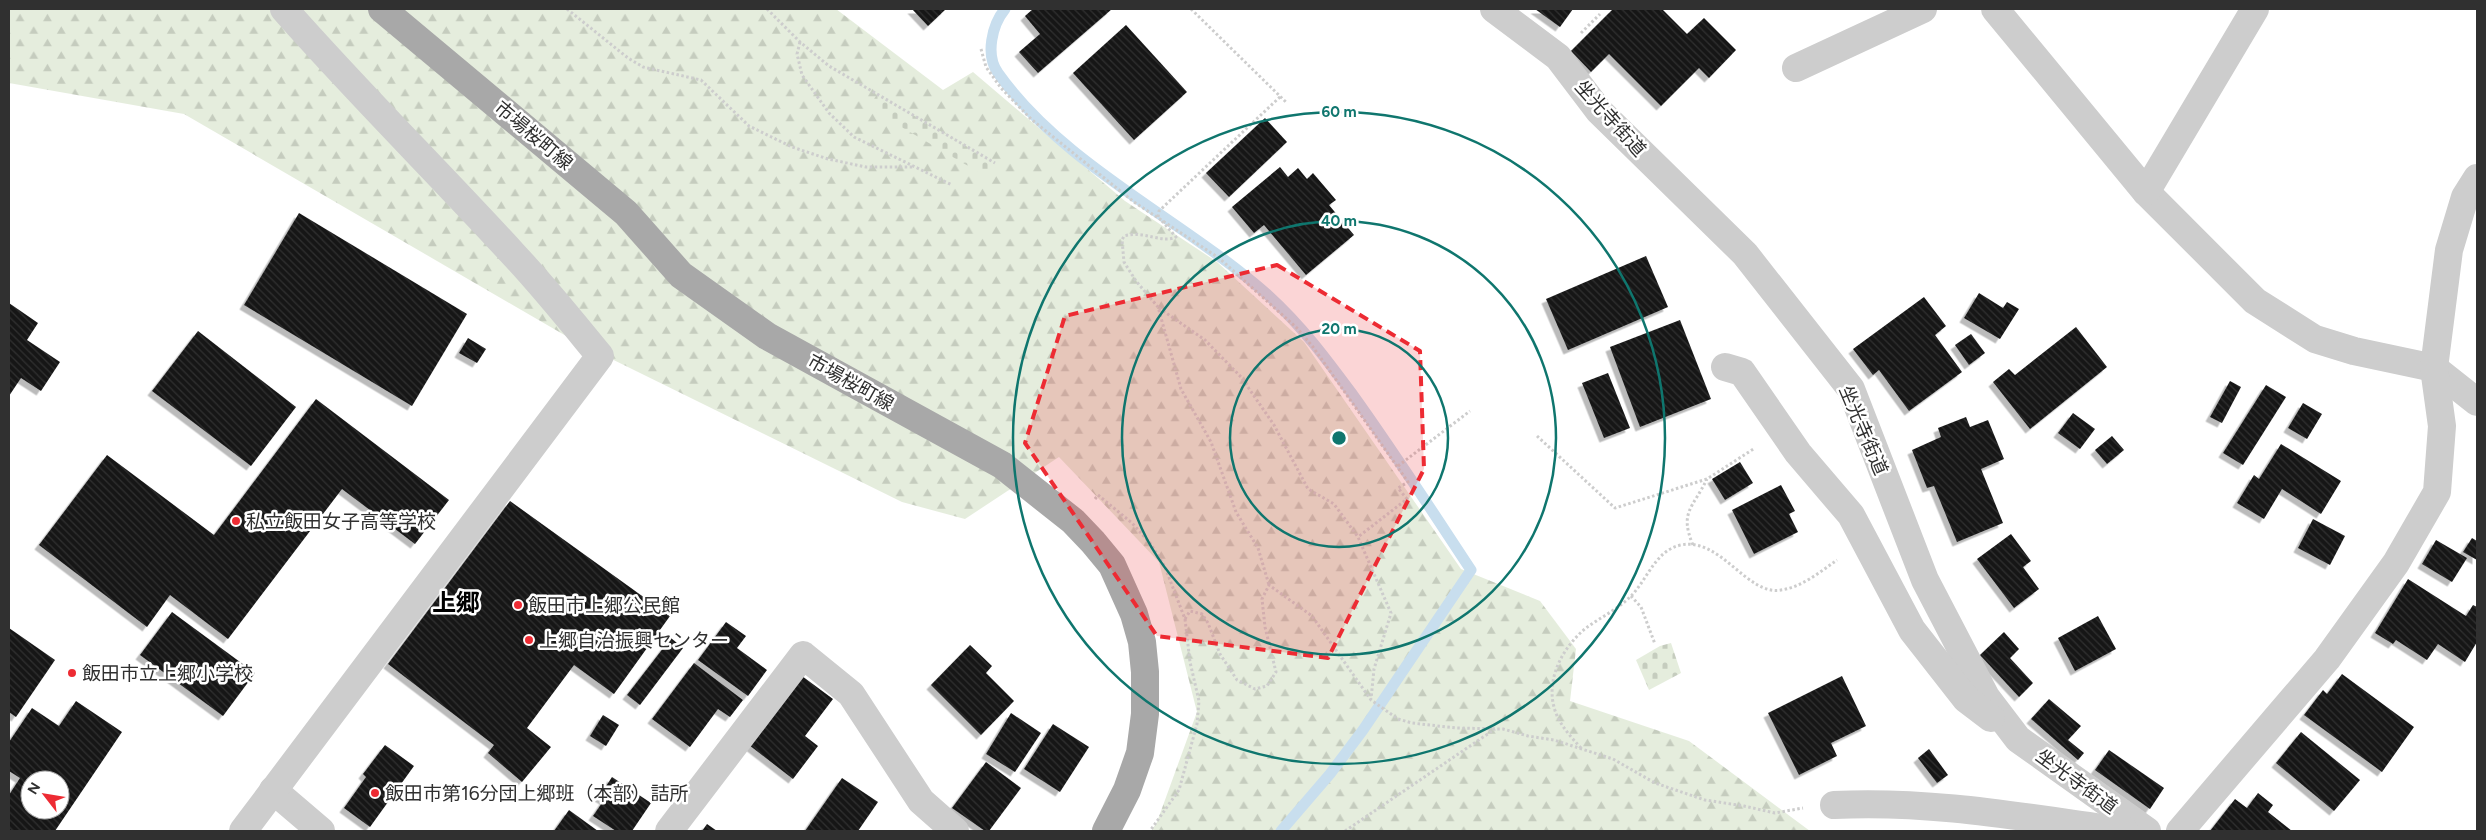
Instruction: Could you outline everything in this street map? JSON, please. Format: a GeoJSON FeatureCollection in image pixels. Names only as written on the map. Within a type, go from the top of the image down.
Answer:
{"type":"FeatureCollection","features":[{"type":"Feature","properties":{"kind":"main road","name":"市場桜町線"},"geometry":{"type":"LineString","coordinates":[[382,9],[626,213],[681,274],[767,336],[1002,465],[1073,521],[1094,542],[1112,565],[1134,614],[1142,642],[1145,672],[1145,714],[1140,753],[1127,790],[1106,831]]}},
{"type":"Feature","properties":{"kind":"street"},"geometry":{"type":"LineString","coordinates":[[243,831],[600,356],[516,257],[421,155],[347,81],[284,9]]}},
{"type":"Feature","properties":{"kind":"street","name":"坐光寺街道"},"geometry":{"type":"LineString","coordinates":[[1494,9],[1558,57],[1599,111],[1745,254],[1851,390],[1924,580],[1986,697],[2018,739],[2147,831]]}},
{"type":"Feature","properties":{"kind":"street"},"geometry":{"type":"LineString","coordinates":[[1796,68],[1923,9]]}},
{"type":"Feature","properties":{"kind":"street"},"geometry":{"type":"LineString","coordinates":[[1995,9],[2146,192],[2255,301],[2315,339],[2354,352],[2434,368],[2477,402]]}},
{"type":"Feature","properties":{"kind":"street"},"geometry":{"type":"LineString","coordinates":[[2146,192],[2255,9]]}},
{"type":"Feature","properties":{"kind":"street"},"geometry":{"type":"LineString","coordinates":[[2180,831],[2333,651],[2396,563],[2436,492],[2442,426],[2434,368],[2449,250],[2465,197],[2477,178]]}},
{"type":"Feature","properties":{"kind":"street"},"geometry":{"type":"LineString","coordinates":[[1725,367],[1742,372],[1798,453],[1851,515],[1912,630],[1966,699],[2018,739]]}},
{"type":"Feature","properties":{"kind":"street"},"geometry":{"type":"LineString","coordinates":[[669,831],[802,655],[851,694],[921,801],[955,831]]}},
{"type":"Feature","properties":{"kind":"street"},"geometry":{"type":"LineString","coordinates":[[273,790],[321,831]]}},
{"type":"Feature","properties":{"kind":"street"},"geometry":{"type":"LineString","coordinates":[[1834,805],[1881,803],[1926,805],[2126,831]]}},
{"type":"Feature","properties":{"kind":"path"},"geometry":{"type":"LineString","coordinates":[[567,9],[628,58],[643,67],[701,80],[749,126],[792,147],[828,159],[866,167],[913,167]]}},
{"type":"Feature","properties":{"kind":"path"},"geometry":{"type":"LineString","coordinates":[[767,9],[800,42],[829,66],[995,163]]}},
{"type":"Feature","properties":{"kind":"path"},"geometry":{"type":"LineString","coordinates":[[1191,9],[1287,103]]}},
{"type":"Feature","properties":{"kind":"path"},"geometry":{"type":"LineString","coordinates":[[800,42],[796,54],[802,75],[829,113],[854,137],[952,185]]}},
{"type":"Feature","properties":{"kind":"path"},"geometry":{"type":"LineString","coordinates":[[981,50],[986,67],[1001,88],[1031,119],[1134,202],[1220,258],[1298,329],[1313,347],[1408,482],[1398,488],[1406,499],[1358,537]]}},
{"type":"Feature","properties":{"kind":"path"},"geometry":{"type":"LineString","coordinates":[[1158,217],[1159,211],[1281,96]]}},
{"type":"Feature","properties":{"kind":"path"},"geometry":{"type":"LineString","coordinates":[[1158,217],[1176,237],[1174,239],[1157,238],[1134,233],[1124,236],[1122,240],[1124,262],[1136,281],[1158,307],[1205,340],[1241,377],[1274,425],[1308,489],[1334,504],[1358,537],[1391,614],[1374,669],[1373,701]]}},
{"type":"Feature","properties":{"kind":"path"},"geometry":{"type":"LineString","coordinates":[[1158,307],[1181,389],[1211,442],[1236,512],[1258,548],[1269,585],[1312,616],[1373,701],[1386,711],[1398,719],[1412,723],[1495,729],[1554,740],[1613,759],[1655,783],[1704,800],[1775,813],[1808,807],[1834,805]]}},
{"type":"Feature","properties":{"kind":"path"},"geometry":{"type":"LineString","coordinates":[[1398,466],[1470,411]]}},
{"type":"Feature","properties":{"kind":"path"},"geometry":{"type":"LineString","coordinates":[[1537,436],[1616,508],[1707,479],[1783,431]]}},
{"type":"Feature","properties":{"kind":"path"},"geometry":{"type":"LineString","coordinates":[[1692,545],[1686,528],[1687,514],[1707,479]]}},
{"type":"Feature","properties":{"kind":"path"},"geometry":{"type":"LineString","coordinates":[[1581,748],[1565,730],[1554,707],[1553,680],[1569,643],[1631,596],[1654,563],[1667,550],[1682,544],[1701,546],[1720,556],[1764,588],[1779,591],[1798,586],[1866,542]]}},
{"type":"Feature","properties":{"kind":"path"},"geometry":{"type":"LineString","coordinates":[[1184,619],[1190,611],[1202,614],[1208,623],[1220,654],[1237,680],[1255,689],[1267,686],[1276,672],[1262,599],[1269,585]]}},
{"type":"Feature","properties":{"kind":"path"},"geometry":{"type":"LineString","coordinates":[[1631,596],[1641,607],[1655,644]]}},
{"type":"Feature","properties":{"kind":"path"},"geometry":{"type":"LineString","coordinates":[[1345,831],[1495,729]]}},
{"type":"Feature","properties":{"kind":"highlighted area"},"geometry":{"type":"Polygon","coordinates":[[[1277,265],[1420,351],[1424,469],[1328,658],[1157,636],[1025,443],[1065,316],[1277,265]]]}},
{"type":"Feature","properties":{"kind":"green space"},"geometry":{"type":"Polygon","coordinates":[[[9,9],[836,9],[943,90],[973,72],[1125,201],[1217,262],[1304,342],[1461,569],[1540,601],[1576,649],[1570,701],[1689,741],[1810,831],[1151,831],[1157,822],[1197,712],[1159,562],[1059,457],[965,519],[902,502],[573,340],[184,114],[9,83],[9,9]]]}},
{"type":"Feature","properties":{"kind":"green space"},"geometry":{"type":"Polygon","coordinates":[[[877,94],[995,163],[987,177],[869,108],[877,94]]]}},
{"type":"Feature","properties":{"kind":"green space"},"geometry":{"type":"Polygon","coordinates":[[[1671,643],[1681,673],[1649,690],[1636,660],[1660,646],[1671,643]]]}},
{"type":"Feature","properties":{"kind":"building"},"geometry":{"type":"Polygon","coordinates":[[[912,9],[946,9],[928,26],[912,9]]]}},
{"type":"Feature","properties":{"kind":"building"},"geometry":{"type":"Polygon","coordinates":[[[1033,9],[1112,9],[1038,73],[1019,52],[1040,34],[1025,16],[1033,9]]]}},
{"type":"Feature","properties":{"kind":"building"},"geometry":{"type":"Polygon","coordinates":[[[1535,9],[1573,9],[1560,27],[1535,9]]]}},
{"type":"Feature","properties":{"kind":"building"},"geometry":{"type":"Polygon","coordinates":[[[1613,9],[1662,9],[1687,34],[1704,18],[1736,50],[1709,78],[1699,68],[1661,106],[1609,54],[1591,72],[1571,51],[1613,9]]]}},
{"type":"Feature","properties":{"kind":"building"},"geometry":{"type":"Polygon","coordinates":[[[1126,25],[1187,92],[1134,140],[1073,73],[1126,25]]]}},
{"type":"Feature","properties":{"kind":"building"},"geometry":{"type":"Polygon","coordinates":[[[1265,118],[1287,142],[1229,197],[1206,173],[1265,118]]]}},
{"type":"Feature","properties":{"kind":"building"},"geometry":{"type":"Polygon","coordinates":[[[1280,167],[1288,177],[1298,168],[1307,179],[1313,173],[1336,200],[1329,205],[1354,235],[1306,275],[1264,225],[1254,233],[1232,207],[1280,167]]]}},
{"type":"Feature","properties":{"kind":"building"},"geometry":{"type":"Polygon","coordinates":[[[299,213],[467,314],[412,406],[244,305],[299,213]]]}},
{"type":"Feature","properties":{"kind":"building"},"geometry":{"type":"Polygon","coordinates":[[[1646,256],[1668,307],[1568,350],[1546,299],[1646,256]]]}},
{"type":"Feature","properties":{"kind":"building"},"geometry":{"type":"Polygon","coordinates":[[[1979,293],[2003,308],[2007,302],[2019,309],[2000,339],[1964,318],[1979,293]]]}},
{"type":"Feature","properties":{"kind":"building"},"geometry":{"type":"Polygon","coordinates":[[[1924,297],[1946,326],[1935,335],[1962,372],[1909,411],[1879,370],[1873,375],[1853,349],[1924,297]]]}},
{"type":"Feature","properties":{"kind":"building"},"geometry":{"type":"Polygon","coordinates":[[[9,303],[38,323],[27,340],[60,362],[41,391],[21,378],[9,396],[9,303]]]}},
{"type":"Feature","properties":{"kind":"building"},"geometry":{"type":"Polygon","coordinates":[[[1680,320],[1711,399],[1640,427],[1610,347],[1680,320]]]}},
{"type":"Feature","properties":{"kind":"building"},"geometry":{"type":"Polygon","coordinates":[[[2076,327],[2107,367],[2030,429],[1993,382],[2009,369],[2015,375],[2076,327]]]}},
{"type":"Feature","properties":{"kind":"building"},"geometry":{"type":"Polygon","coordinates":[[[198,331],[296,407],[251,466],[152,391],[198,331]]]}},
{"type":"Feature","properties":{"kind":"building"},"geometry":{"type":"Polygon","coordinates":[[[1971,334],[1985,353],[1969,365],[1955,345],[1971,334]]]}},
{"type":"Feature","properties":{"kind":"building"},"geometry":{"type":"Polygon","coordinates":[[[468,338],[486,349],[477,363],[459,353],[468,338]]]}},
{"type":"Feature","properties":{"kind":"building"},"geometry":{"type":"Polygon","coordinates":[[[1608,373],[1630,428],[1604,438],[1582,383],[1608,373]]]}},
{"type":"Feature","properties":{"kind":"building"},"geometry":{"type":"Polygon","coordinates":[[[2230,381],[2241,387],[2222,423],[2210,417],[2230,381]]]}},
{"type":"Feature","properties":{"kind":"building"},"geometry":{"type":"Polygon","coordinates":[[[2266,385],[2286,397],[2243,465],[2223,453],[2266,385]]]}},
{"type":"Feature","properties":{"kind":"building"},"geometry":{"type":"Polygon","coordinates":[[[316,399],[449,500],[415,544],[342,489],[228,639],[170,595],[147,627],[39,545],[107,455],[214,535],[316,399]]]}},
{"type":"Feature","properties":{"kind":"building"},"geometry":{"type":"Polygon","coordinates":[[[2303,403],[2322,414],[2307,439],[2288,428],[2303,403]]]}},
{"type":"Feature","properties":{"kind":"building"},"geometry":{"type":"Polygon","coordinates":[[[2073,413],[2095,429],[2080,449],[2058,433],[2073,413]]]}},
{"type":"Feature","properties":{"kind":"building"},"geometry":{"type":"Polygon","coordinates":[[[1966,417],[1970,427],[1988,420],[2004,459],[1981,469],[2003,523],[1957,542],[1934,486],[1927,488],[1912,450],[1941,437],[1938,428],[1966,417]]]}},
{"type":"Feature","properties":{"kind":"building"},"geometry":{"type":"Polygon","coordinates":[[[2112,436],[2124,450],[2107,464],[2095,450],[2112,436]]]}},
{"type":"Feature","properties":{"kind":"building"},"geometry":{"type":"Polygon","coordinates":[[[2281,444],[2341,481],[2321,514],[2282,489],[2264,519],[2237,503],[2254,475],[2259,479],[2281,444]]]}},
{"type":"Feature","properties":{"kind":"building"},"geometry":{"type":"Polygon","coordinates":[[[1740,462],[1753,483],[1725,500],[1712,479],[1740,462]]]}},
{"type":"Feature","properties":{"kind":"building"},"geometry":{"type":"Polygon","coordinates":[[[1781,485],[1795,511],[1789,514],[1798,532],[1754,554],[1732,510],[1781,485]]]}},
{"type":"Feature","properties":{"kind":"building","name":"上郷自治振興センター"},"geometry":{"type":"Polygon","coordinates":[[[510,501],[670,616],[614,694],[574,665],[527,728],[551,747],[522,782],[488,753],[494,745],[388,664],[510,501]]]}},
{"type":"Feature","properties":{"kind":"building"},"geometry":{"type":"Polygon","coordinates":[[[2313,519],[2345,536],[2330,565],[2298,548],[2313,519]]]}},
{"type":"Feature","properties":{"kind":"building"},"geometry":{"type":"Polygon","coordinates":[[[2011,534],[2031,561],[2023,567],[2039,589],[2014,608],[1977,559],[2011,534]]]}},
{"type":"Feature","properties":{"kind":"building"},"geometry":{"type":"Polygon","coordinates":[[[2472,538],[2477,541],[2477,560],[2463,552],[2472,538]]]}},
{"type":"Feature","properties":{"kind":"building"},"geometry":{"type":"Polygon","coordinates":[[[2436,540],[2467,558],[2452,582],[2422,564],[2436,540]]]}},
{"type":"Feature","properties":{"kind":"building"},"geometry":{"type":"Polygon","coordinates":[[[2408,579],[2466,616],[2473,605],[2477,607],[2477,642],[2465,662],[2438,644],[2427,660],[2396,640],[2393,644],[2375,633],[2408,579]]]}},
{"type":"Feature","properties":{"kind":"building"},"geometry":{"type":"Polygon","coordinates":[[[172,612],[255,673],[223,716],[140,655],[172,612]]]}},
{"type":"Feature","properties":{"kind":"building"},"geometry":{"type":"Polygon","coordinates":[[[2098,616],[2116,649],[2075,671],[2058,638],[2098,616]]]}},
{"type":"Feature","properties":{"kind":"building"},"geometry":{"type":"Polygon","coordinates":[[[726,622],[746,636],[737,648],[767,670],[748,696],[698,660],[726,622]]]}},
{"type":"Feature","properties":{"kind":"building"},"geometry":{"type":"Polygon","coordinates":[[[9,628],[55,660],[16,717],[9,712],[9,628]]]}},
{"type":"Feature","properties":{"kind":"building"},"geometry":{"type":"Polygon","coordinates":[[[2004,632],[2019,649],[2010,658],[2033,683],[2019,697],[1980,655],[2004,632]]]}},
{"type":"Feature","properties":{"kind":"building"},"geometry":{"type":"Polygon","coordinates":[[[671,638],[683,648],[640,705],[627,695],[671,638]]]}},
{"type":"Feature","properties":{"kind":"building"},"geometry":{"type":"Polygon","coordinates":[[[970,645],[992,666],[986,673],[1014,701],[981,735],[931,685],[970,645]]]}},
{"type":"Feature","properties":{"kind":"building"},"geometry":{"type":"Polygon","coordinates":[[[694,663],[743,700],[730,717],[718,709],[690,747],[652,719],[694,663]]]}},
{"type":"Feature","properties":{"kind":"building"},"geometry":{"type":"Polygon","coordinates":[[[2342,674],[2414,727],[2382,772],[2304,715],[2323,690],[2327,694],[2342,674]]]}},
{"type":"Feature","properties":{"kind":"building"},"geometry":{"type":"Polygon","coordinates":[[[802,676],[833,699],[805,736],[818,746],[793,779],[749,745],[802,676]]]}},
{"type":"Feature","properties":{"kind":"building"},"geometry":{"type":"Polygon","coordinates":[[[1842,676],[1866,726],[1831,743],[1837,756],[1799,775],[1768,713],[1842,676]]]}},
{"type":"Feature","properties":{"kind":"building"},"geometry":{"type":"Polygon","coordinates":[[[2049,699],[2081,726],[2068,740],[2084,753],[2078,760],[2031,719],[2049,699]]]}},
{"type":"Feature","properties":{"kind":"building"},"geometry":{"type":"Polygon","coordinates":[[[76,701],[122,732],[70,809],[70,770],[20,770],[20,778],[9,771],[9,742],[32,708],[59,726],[76,701]]]}},
{"type":"Feature","properties":{"kind":"building"},"geometry":{"type":"Polygon","coordinates":[[[1011,713],[1041,733],[1015,772],[986,754],[1011,713]]]}},
{"type":"Feature","properties":{"kind":"building"},"geometry":{"type":"Polygon","coordinates":[[[603,715],[619,725],[606,746],[590,736],[603,715]]]}},
{"type":"Feature","properties":{"kind":"building"},"geometry":{"type":"Polygon","coordinates":[[[1053,724],[1089,747],[1060,792],[1024,769],[1053,724]]]}},
{"type":"Feature","properties":{"kind":"building"},"geometry":{"type":"Polygon","coordinates":[[[2301,732],[2360,780],[2334,811],[2276,763],[2301,732]]]}},
{"type":"Feature","properties":{"kind":"building","name":"飯田市第16分団上郷班（本部）詰所"},"geometry":{"type":"Polygon","coordinates":[[[385,745],[414,766],[370,827],[344,808],[366,777],[363,774],[385,745]]]}},
{"type":"Feature","properties":{"kind":"building"},"geometry":{"type":"Polygon","coordinates":[[[1929,749],[1948,775],[1937,783],[1918,758],[1929,749]]]}},
{"type":"Feature","properties":{"kind":"building"},"geometry":{"type":"Polygon","coordinates":[[[2109,750],[2164,788],[2150,809],[2095,770],[2109,750]]]}},
{"type":"Feature","properties":{"kind":"building"},"geometry":{"type":"Polygon","coordinates":[[[986,762],[1021,788],[989,831],[985,831],[952,808],[986,762]]]}},
{"type":"Feature","properties":{"kind":"building"},"geometry":{"type":"Polygon","coordinates":[[[612,777],[651,803],[632,831],[616,831],[593,816],[604,800],[599,797],[612,777]]]}},
{"type":"Feature","properties":{"kind":"building"},"geometry":{"type":"Polygon","coordinates":[[[20,778],[20,820],[62,820],[55,831],[9,831],[9,795],[20,778]]]}},
{"type":"Feature","properties":{"kind":"building"},"geometry":{"type":"Polygon","coordinates":[[[842,778],[878,802],[858,831],[805,831],[842,778]]]}},
{"type":"Feature","properties":{"kind":"building"},"geometry":{"type":"Polygon","coordinates":[[[2258,793],[2273,805],[2268,812],[2292,831],[2210,831],[2235,799],[2247,808],[2258,793]]]}},
{"type":"Feature","properties":{"kind":"building"},"geometry":{"type":"Polygon","coordinates":[[[569,810],[598,831],[554,831],[569,810]]]}},
{"type":"Feature","properties":{"kind":"building"},"geometry":{"type":"Polygon","coordinates":[[[707,824],[717,831],[702,831],[707,824]]]}},
{"type":"Feature","properties":{"kind":"waterway"},"geometry":{"type":"LineString","coordinates":[[1005,9],[994,32],[991,49],[992,58],[998,73],[1025,106],[1056,136],[1090,164],[1236,268],[1269,296],[1292,319],[1324,356],[1353,395],[1471,570],[1363,730],[1330,774],[1281,831]]}},
{"type":"Feature","properties":{"kind":"place","name":"私立飯田女子高等学校"},"geometry":{"type":"Point","coordinates":[236,521]}},
{"type":"Feature","properties":{"kind":"place","name":"飯田市上郷公民館"},"geometry":{"type":"Point","coordinates":[518,605]}},
{"type":"Feature","properties":{"kind":"place","name":"上郷自治振興センター"},"geometry":{"type":"Point","coordinates":[529,640]}},
{"type":"Feature","properties":{"kind":"place","name":"飯田市立上郷小学校"},"geometry":{"type":"Point","coordinates":[72,673]}},
{"type":"Feature","properties":{"kind":"place","name":"飯田市第16分団上郷班（本部）詰所"},"geometry":{"type":"Point","coordinates":[375,793]}},
{"type":"Feature","properties":{"kind":"district","name":"上郷"},"geometry":{"type":"Point","coordinates":[456,603]}}]}
